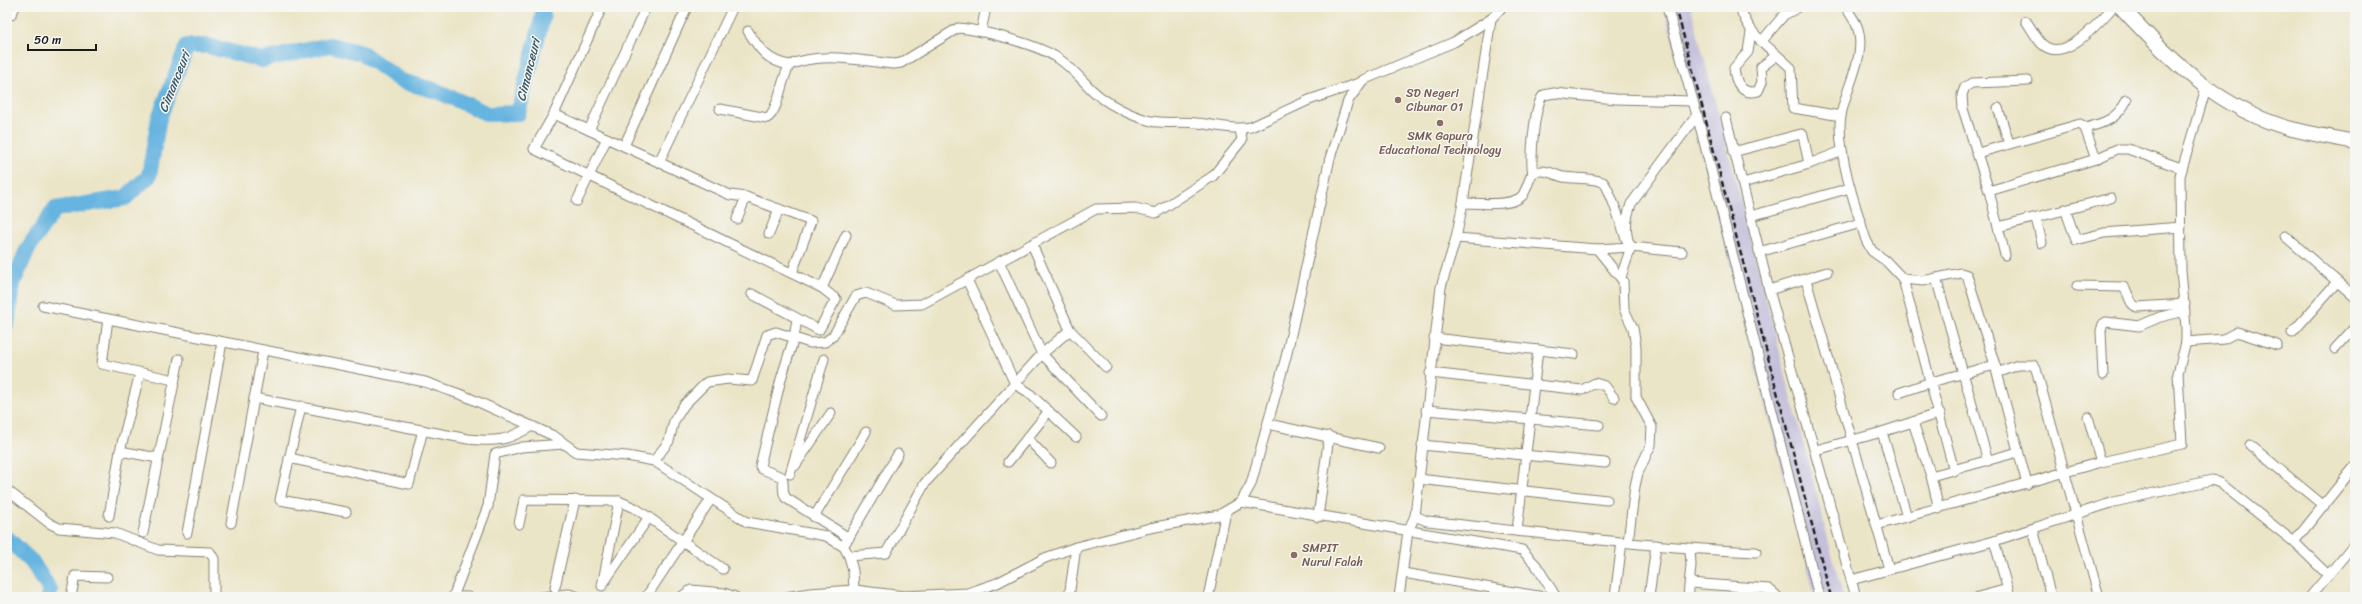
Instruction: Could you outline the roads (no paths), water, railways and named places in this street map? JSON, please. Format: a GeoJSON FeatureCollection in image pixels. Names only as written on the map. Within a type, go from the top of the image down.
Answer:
{"type":"FeatureCollection","features":[{"type":"Feature","properties":{"kind":"main road"},"geometry":{"type":"LineString","coordinates":[[2121,7],[2157,46],[2206,88],[2244,110],[2292,129],[2355,142]]}},
{"type":"Feature","properties":{"kind":"street"},"geometry":{"type":"LineString","coordinates":[[7,15],[11,15],[15,7]]}},
{"type":"Feature","properties":{"kind":"street"},"geometry":{"type":"LineString","coordinates":[[602,7],[554,114],[534,149],[792,273],[822,288],[836,299],[819,330],[752,294]]}},
{"type":"Feature","properties":{"kind":"street"},"geometry":{"type":"LineString","coordinates":[[589,130],[646,7]]}},
{"type":"Feature","properties":{"kind":"street"},"geometry":{"type":"LineString","coordinates":[[624,146],[687,7]]}},
{"type":"Feature","properties":{"kind":"street"},"geometry":{"type":"LineString","coordinates":[[658,162],[733,7]]}},
{"type":"Feature","properties":{"kind":"street"},"geometry":{"type":"LineString","coordinates":[[981,32],[986,7]]}},
{"type":"Feature","properties":{"kind":"street"},"geometry":{"type":"LineString","coordinates":[[748,31],[758,47],[769,58],[778,63],[790,65],[812,59],[834,58],[894,64],[901,63],[958,28],[981,32],[1048,53],[1059,59],[1102,98],[1118,107],[1151,121],[1183,121],[1230,129],[1240,129],[1251,127],[1309,100],[1359,83],[1368,77],[1454,42],[1491,19],[1502,7]]}},
{"type":"Feature","properties":{"kind":"street"},"geometry":{"type":"LineString","coordinates":[[1668,7],[1697,115],[1819,597]]}},
{"type":"Feature","properties":{"kind":"street"},"geometry":{"type":"LineString","coordinates":[[1740,7],[1744,20],[1752,32],[1776,56],[1786,63],[1792,72],[1791,98],[1793,108],[1841,116]]}},
{"type":"Feature","properties":{"kind":"street"},"geometry":{"type":"LineString","coordinates":[[1761,42],[1784,15],[1799,7]]}},
{"type":"Feature","properties":{"kind":"street"},"geometry":{"type":"LineString","coordinates":[[1846,7],[1856,25],[1859,42],[1855,67],[1841,116],[1842,151],[1850,188],[1866,240],[1872,251],[1886,261],[1902,279],[1940,413],[1954,471]]}},
{"type":"Feature","properties":{"kind":"street"},"geometry":{"type":"LineString","coordinates":[[2026,21],[2042,44],[2052,49],[2061,49],[2088,34],[2113,7]]}},
{"type":"Feature","properties":{"kind":"street"},"geometry":{"type":"LineString","coordinates":[[1399,597],[1408,531],[1415,516],[1430,373],[1441,287],[1456,238],[1463,203],[1491,19]]}},
{"type":"Feature","properties":{"kind":"street"},"geometry":{"type":"LineString","coordinates":[[1752,32],[1748,52],[1734,68],[1735,77],[1742,89],[1750,92],[1758,90],[1762,82],[1761,66],[1776,56]]}},
{"type":"Feature","properties":{"kind":"street"},"geometry":{"type":"LineString","coordinates":[[720,109],[764,118],[771,116],[784,76],[790,65]]}},
{"type":"Feature","properties":{"kind":"street"},"geometry":{"type":"LineString","coordinates":[[2005,255],[1989,191],[1963,109],[1962,95],[1965,87],[1972,83],[2028,81]]}},
{"type":"Feature","properties":{"kind":"street"},"geometry":{"type":"LineString","coordinates":[[786,597],[810,593],[854,590],[926,596],[968,593],[998,583],[1045,558],[1076,547],[1150,528],[1226,512],[1241,502],[1251,484],[1288,350],[1330,158],[1344,110],[1359,83]]}},
{"type":"Feature","properties":{"kind":"street"},"geometry":{"type":"LineString","coordinates":[[1877,525],[1907,516],[1939,509],[2101,462],[2182,444],[2178,373],[2186,342],[2185,307],[2182,280],[2181,168],[2206,88]]}},
{"type":"Feature","properties":{"kind":"street"},"geometry":{"type":"LineString","coordinates":[[1463,203],[1516,201],[1525,191],[1533,173],[1530,163],[1538,105],[1544,95],[1554,93],[1616,99],[1693,100]]}},
{"type":"Feature","properties":{"kind":"street"},"geometry":{"type":"LineString","coordinates":[[2085,128],[2112,119],[2121,110],[2127,100]]}},
{"type":"Feature","properties":{"kind":"street"},"geometry":{"type":"LineString","coordinates":[[1998,108],[2009,143]]}},
{"type":"Feature","properties":{"kind":"street"},"geometry":{"type":"LineString","coordinates":[[554,114],[730,195],[746,197],[811,221],[792,273]]}},
{"type":"Feature","properties":{"kind":"street"},"geometry":{"type":"LineString","coordinates":[[1615,597],[1635,486],[1642,463],[1651,445],[1652,427],[1636,396],[1636,347],[1633,328],[1624,309],[1621,277],[1629,243],[1627,215],[1631,204],[1697,115]]}},
{"type":"Feature","properties":{"kind":"street"},"geometry":{"type":"LineString","coordinates":[[1726,118],[1733,152],[1743,183],[1769,290],[1816,450],[1856,597]]}},
{"type":"Feature","properties":{"kind":"street"},"geometry":{"type":"LineString","coordinates":[[1978,153],[2080,124],[2085,128],[2096,159]]}},
{"type":"Feature","properties":{"kind":"street"},"geometry":{"type":"LineString","coordinates":[[654,461],[669,441],[674,421],[684,405],[706,382],[728,379],[752,381],[767,335],[776,332],[810,343],[824,342],[833,336],[856,296],[866,293],[896,304],[922,304],[1096,209],[1135,208],[1156,213],[1213,176],[1242,140],[1240,129]]}},
{"type":"Feature","properties":{"kind":"street"},"geometry":{"type":"LineString","coordinates":[[1733,152],[1801,134],[1803,135],[1809,164]]}},
{"type":"Feature","properties":{"kind":"street"},"geometry":{"type":"LineString","coordinates":[[577,201],[606,138]]}},
{"type":"Feature","properties":{"kind":"street"},"geometry":{"type":"LineString","coordinates":[[1989,191],[2096,159],[2117,149],[2124,149],[2181,168]]}},
{"type":"Feature","properties":{"kind":"street"},"geometry":{"type":"LineString","coordinates":[[1743,183],[1809,164],[1842,151]]}},
{"type":"Feature","properties":{"kind":"street"},"geometry":{"type":"LineString","coordinates":[[1533,173],[1540,171],[1562,177],[1603,182],[1609,190],[1613,208],[1629,243]]}},
{"type":"Feature","properties":{"kind":"street"},"geometry":{"type":"LineString","coordinates":[[1751,216],[1850,188]]}},
{"type":"Feature","properties":{"kind":"street"},"geometry":{"type":"LineString","coordinates":[[737,219],[746,197]]}},
{"type":"Feature","properties":{"kind":"street"},"geometry":{"type":"LineString","coordinates":[[1998,227],[2111,198]]}},
{"type":"Feature","properties":{"kind":"street"},"geometry":{"type":"LineString","coordinates":[[769,234],[779,209]]}},
{"type":"Feature","properties":{"kind":"street"},"geometry":{"type":"LineString","coordinates":[[2065,209],[2076,240],[2104,233],[2181,227]]}},
{"type":"Feature","properties":{"kind":"street"},"geometry":{"type":"LineString","coordinates":[[2036,218],[2042,243]]}},
{"type":"Feature","properties":{"kind":"street"},"geometry":{"type":"LineString","coordinates":[[1759,252],[1861,223]]}},
{"type":"Feature","properties":{"kind":"street"},"geometry":{"type":"LineString","coordinates":[[822,288],[846,235]]}},
{"type":"Feature","properties":{"kind":"street"},"geometry":{"type":"LineString","coordinates":[[2285,236],[2355,297]]}},
{"type":"Feature","properties":{"kind":"street"},"geometry":{"type":"LineString","coordinates":[[1456,238],[1597,249],[1629,243],[1682,252]]}},
{"type":"Feature","properties":{"kind":"street"},"geometry":{"type":"LineString","coordinates":[[1034,249],[1070,330],[1106,367]]}},
{"type":"Feature","properties":{"kind":"street"},"geometry":{"type":"LineString","coordinates":[[1597,249],[1621,277]]}},
{"type":"Feature","properties":{"kind":"street"},"geometry":{"type":"LineString","coordinates":[[1001,266],[1042,354],[1102,416]]}},
{"type":"Feature","properties":{"kind":"street"},"geometry":{"type":"LineString","coordinates":[[1769,290],[1806,280],[1827,272]]}},
{"type":"Feature","properties":{"kind":"street"},"geometry":{"type":"LineString","coordinates":[[1902,279],[1917,282],[1962,273],[1967,275],[1996,369],[2027,484]]}},
{"type":"Feature","properties":{"kind":"street"},"geometry":{"type":"LineString","coordinates":[[1936,278],[1988,461]]}},
{"type":"Feature","properties":{"kind":"street"},"geometry":{"type":"LineString","coordinates":[[1806,280],[1889,569]]}},
{"type":"Feature","properties":{"kind":"street"},"geometry":{"type":"LineString","coordinates":[[2292,333],[2337,282]]}},
{"type":"Feature","properties":{"kind":"street"},"geometry":{"type":"LineString","coordinates":[[969,284],[1015,384],[1028,392],[1076,437]]}},
{"type":"Feature","properties":{"kind":"street"},"geometry":{"type":"LineString","coordinates":[[2077,286],[2123,287],[2127,290],[2131,304],[2136,307],[2185,307]]}},
{"type":"Feature","properties":{"kind":"street"},"geometry":{"type":"LineString","coordinates":[[43,306],[263,351],[425,382],[465,396],[532,426],[576,452],[627,456],[654,461],[711,500],[747,522],[826,536],[844,547],[849,556],[853,571],[854,590]]}},
{"type":"Feature","properties":{"kind":"street"},"geometry":{"type":"LineString","coordinates":[[2103,375],[2101,331],[2103,324],[2106,322],[2139,326],[2185,307]]}},
{"type":"Feature","properties":{"kind":"street"},"geometry":{"type":"LineString","coordinates":[[108,319],[102,364],[174,380]]}},
{"type":"Feature","properties":{"kind":"street"},"geometry":{"type":"LineString","coordinates":[[784,482],[782,477],[762,469],[760,463],[794,338],[797,319]]}},
{"type":"Feature","properties":{"kind":"street"},"geometry":{"type":"LineString","coordinates":[[2335,349],[2355,328]]}},
{"type":"Feature","properties":{"kind":"street"},"geometry":{"type":"LineString","coordinates":[[849,556],[886,553],[925,483],[1042,354],[1070,330]]}},
{"type":"Feature","properties":{"kind":"street"},"geometry":{"type":"LineString","coordinates":[[2186,342],[2224,339],[2237,332],[2277,345]]}},
{"type":"Feature","properties":{"kind":"street"},"geometry":{"type":"LineString","coordinates":[[1434,338],[1574,354]]}},
{"type":"Feature","properties":{"kind":"street"},"geometry":{"type":"LineString","coordinates":[[187,533],[222,342]]}},
{"type":"Feature","properties":{"kind":"street"},"geometry":{"type":"LineString","coordinates":[[1518,531],[1538,350]]}},
{"type":"Feature","properties":{"kind":"street"},"geometry":{"type":"LineString","coordinates":[[231,523],[263,351]]}},
{"type":"Feature","properties":{"kind":"street"},"geometry":{"type":"LineString","coordinates":[[143,533],[179,359]]}},
{"type":"Feature","properties":{"kind":"street"},"geometry":{"type":"LineString","coordinates":[[790,474],[824,359]]}},
{"type":"Feature","properties":{"kind":"street"},"geometry":{"type":"LineString","coordinates":[[1899,393],[1931,382],[1963,374],[2027,364],[2033,365],[2036,369],[2099,597]]}},
{"type":"Feature","properties":{"kind":"street"},"geometry":{"type":"LineString","coordinates":[[109,516],[120,450],[140,372]]}},
{"type":"Feature","properties":{"kind":"street"},"geometry":{"type":"LineString","coordinates":[[1430,373],[1534,386],[1582,390],[1595,383],[1604,386],[1614,398]]}},
{"type":"Feature","properties":{"kind":"street"},"geometry":{"type":"LineString","coordinates":[[254,398],[468,439],[496,441],[515,436],[532,426]]}},
{"type":"Feature","properties":{"kind":"street"},"geometry":{"type":"LineString","coordinates":[[300,406],[280,500],[346,512]]}},
{"type":"Feature","properties":{"kind":"street"},"geometry":{"type":"LineString","coordinates":[[1426,410],[1599,425]]}},
{"type":"Feature","properties":{"kind":"street"},"geometry":{"type":"LineString","coordinates":[[1008,462],[1049,411]]}},
{"type":"Feature","properties":{"kind":"street"},"geometry":{"type":"LineString","coordinates":[[831,413],[784,482],[783,490],[786,498],[849,538]]}},
{"type":"Feature","properties":{"kind":"street"},"geometry":{"type":"LineString","coordinates":[[1816,450],[1882,432],[1940,413]]}},
{"type":"Feature","properties":{"kind":"street"},"geometry":{"type":"LineString","coordinates":[[2088,417],[2101,462]]}},
{"type":"Feature","properties":{"kind":"street"},"geometry":{"type":"LineString","coordinates":[[1913,422],[1931,476],[1939,509]]}},
{"type":"Feature","properties":{"kind":"street"},"geometry":{"type":"LineString","coordinates":[[1268,424],[1379,448]]}},
{"type":"Feature","properties":{"kind":"street"},"geometry":{"type":"LineString","coordinates":[[289,458],[409,484],[423,430]]}},
{"type":"Feature","properties":{"kind":"street"},"geometry":{"type":"LineString","coordinates":[[814,517],[866,432]]}},
{"type":"Feature","properties":{"kind":"street"},"geometry":{"type":"LineString","coordinates":[[1882,432],[1907,516]]}},
{"type":"Feature","properties":{"kind":"street"},"geometry":{"type":"LineString","coordinates":[[1318,516],[1328,436]]}},
{"type":"Feature","properties":{"kind":"street"},"geometry":{"type":"LineString","coordinates":[[1027,438],[1051,463]]}},
{"type":"Feature","properties":{"kind":"street"},"geometry":{"type":"LineString","coordinates":[[453,597],[488,506],[495,454],[522,447],[564,444]]}},
{"type":"Feature","properties":{"kind":"street"},"geometry":{"type":"LineString","coordinates":[[1422,445],[1605,463]]}},
{"type":"Feature","properties":{"kind":"street"},"geometry":{"type":"LineString","coordinates":[[2250,445],[2324,506]]}},
{"type":"Feature","properties":{"kind":"street"},"geometry":{"type":"LineString","coordinates":[[120,450],[158,458]]}},
{"type":"Feature","properties":{"kind":"street"},"geometry":{"type":"LineString","coordinates":[[1931,476],[1954,471],[2018,452]]}},
{"type":"Feature","properties":{"kind":"street"},"geometry":{"type":"LineString","coordinates":[[844,547],[898,454]]}},
{"type":"Feature","properties":{"kind":"street"},"geometry":{"type":"LineString","coordinates":[[2294,542],[2355,466]]}},
{"type":"Feature","properties":{"kind":"street"},"geometry":{"type":"LineString","coordinates":[[1418,479],[1607,500]]}},
{"type":"Feature","properties":{"kind":"street"},"geometry":{"type":"LineString","coordinates":[[1851,580],[1994,541],[2114,502],[2212,480],[2220,483],[2294,542],[2328,575]]}},
{"type":"Feature","properties":{"kind":"street"},"geometry":{"type":"LineString","coordinates":[[7,490],[50,523],[59,528],[115,533],[152,549],[210,552],[214,559],[214,597]]}},
{"type":"Feature","properties":{"kind":"street"},"geometry":{"type":"LineString","coordinates":[[519,524],[524,500],[619,501],[635,508],[649,517],[682,542],[722,569]]}},
{"type":"Feature","properties":{"kind":"street"},"geometry":{"type":"LineString","coordinates":[[555,587],[575,500]]}},
{"type":"Feature","properties":{"kind":"street"},"geometry":{"type":"LineString","coordinates":[[646,597],[711,500]]}},
{"type":"Feature","properties":{"kind":"street"},"geometry":{"type":"LineString","coordinates":[[619,501],[602,586],[649,517]]}},
{"type":"Feature","properties":{"kind":"street"},"geometry":{"type":"LineString","coordinates":[[1241,502],[1522,550],[1536,565],[1556,597]]}},
{"type":"Feature","properties":{"kind":"street"},"geometry":{"type":"LineString","coordinates":[[1208,597],[1226,512]]}},
{"type":"Feature","properties":{"kind":"street"},"geometry":{"type":"LineString","coordinates":[[1415,516],[1427,521],[1518,531],[1690,549],[1756,552]]}},
{"type":"Feature","properties":{"kind":"street"},"geometry":{"type":"LineString","coordinates":[[2032,529],[2051,597]]}},
{"type":"Feature","properties":{"kind":"street"},"geometry":{"type":"LineString","coordinates":[[1978,597],[2009,593],[1994,541]]}},
{"type":"Feature","properties":{"kind":"street"},"geometry":{"type":"LineString","coordinates":[[2310,597],[2355,543]]}},
{"type":"Feature","properties":{"kind":"street"},"geometry":{"type":"LineString","coordinates":[[1649,597],[1656,545]]}},
{"type":"Feature","properties":{"kind":"street"},"geometry":{"type":"LineString","coordinates":[[1069,597],[1076,547]]}},
{"type":"Feature","properties":{"kind":"street"},"geometry":{"type":"LineString","coordinates":[[1688,597],[1690,583],[1690,549]]}},
{"type":"Feature","properties":{"kind":"street"},"geometry":{"type":"LineString","coordinates":[[1403,573],[1544,597]]}},
{"type":"Feature","properties":{"kind":"street"},"geometry":{"type":"LineString","coordinates":[[71,597],[75,576],[107,577]]}},
{"type":"Feature","properties":{"kind":"street"},"geometry":{"type":"LineString","coordinates":[[1690,583],[1769,589],[1778,597]]}},
{"type":"Feature","properties":{"kind":"street"},"geometry":{"type":"LineString","coordinates":[[681,597],[691,590],[724,593],[735,597]]}},
{"type":"Feature","properties":{"kind":"street"},"geometry":{"type":"LineString","coordinates":[[541,597],[569,594],[579,597]]}},
{"type":"Feature","properties":{"kind":"street"},"geometry":{"type":"LineString","coordinates":[[457,597],[468,597]]}},
{"type":"Feature","properties":{"kind":"waterway","name":"Cimanceuri"},"geometry":{"type":"LineString","coordinates":[[7,323],[13,283],[28,248],[55,209],[125,198],[149,176],[159,118],[187,46],[208,46],[262,60],[330,45],[362,53],[401,81],[437,91],[488,114],[518,113],[543,15],[542,7]]}},
{"type":"Feature","properties":{"kind":"waterway","name":"Cimanceuri"},"geometry":{"type":"LineString","coordinates":[[7,538],[32,562],[50,590],[48,597]]}},
{"type":"Feature","properties":{"kind":"railway"},"geometry":{"type":"LineString","coordinates":[[1676,7],[1831,597]]}},
{"type":"Feature","properties":{"kind":"place","name":"SD Negeri Cibunar 01"},"geometry":{"type":"Point","coordinates":[1398,100]}},
{"type":"Feature","properties":{"kind":"place","name":"SMK Gapura Educational Technology"},"geometry":{"type":"Point","coordinates":[1440,123]}},
{"type":"Feature","properties":{"kind":"place","name":"SMPIT Nurul Falah"},"geometry":{"type":"Point","coordinates":[1294,555]}}]}
